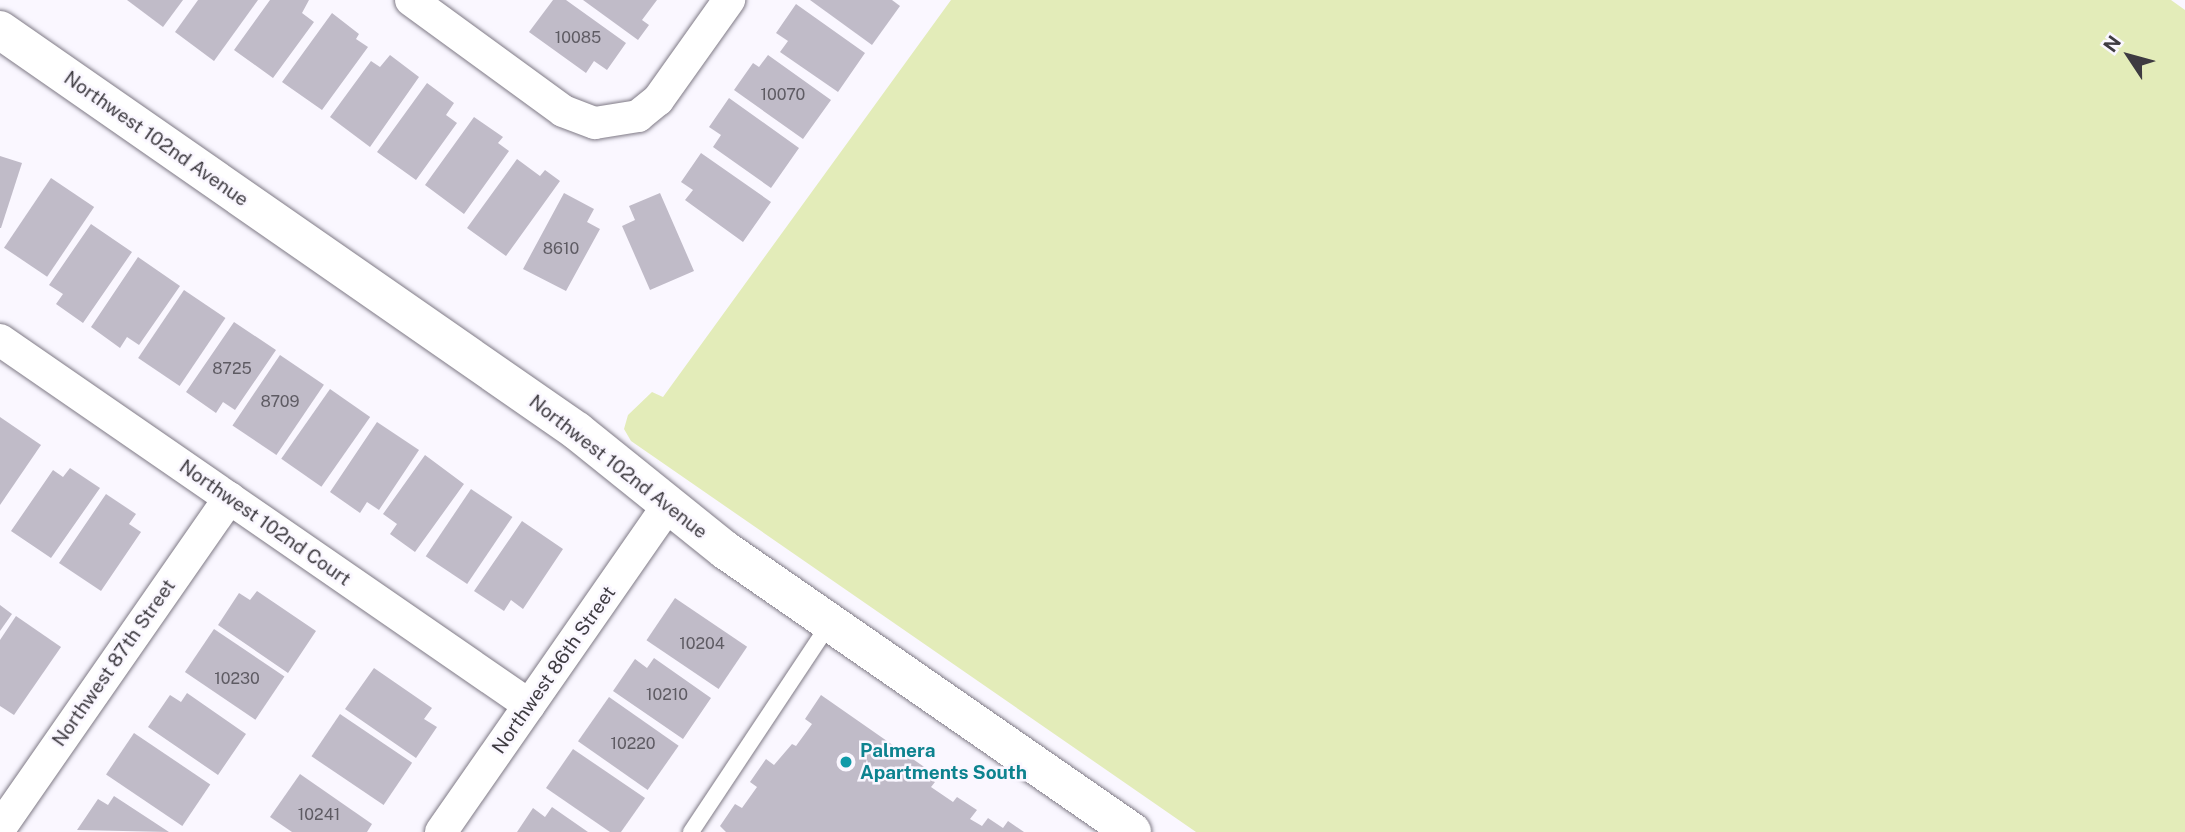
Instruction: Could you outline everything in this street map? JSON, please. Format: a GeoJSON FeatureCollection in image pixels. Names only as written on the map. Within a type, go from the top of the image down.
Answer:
{"type":"FeatureCollection","features":[{"type":"Feature","properties":{"kind":"street"},"geometry":{"type":"LineString","coordinates":[[411,0],[563,111],[595,123],[638,116],[658,100],[729,0]]}},
{"type":"Feature","properties":{"kind":"street","name":"Northwest 102nd Avenue"},"geometry":{"type":"LineString","coordinates":[[0,30],[577,431],[667,507],[829,624],[1132,832]]}},
{"type":"Feature","properties":{"kind":"street","name":"Northwest 102nd Court"},"geometry":{"type":"LineString","coordinates":[[0,340],[529,705]]}},
{"type":"Feature","properties":{"kind":"street","name":"Northwest 87th Street"},"geometry":{"type":"LineString","coordinates":[[0,828],[10,790],[229,498]]}},
{"type":"Feature","properties":{"kind":"street","name":"Northwest 86th Street"},"geometry":{"type":"LineString","coordinates":[[441,832],[667,507]]}},
{"type":"Feature","properties":{"kind":"lane"},"geometry":{"type":"LineString","coordinates":[[691,832],[829,624]]}},
{"type":"Feature","properties":{"kind":"green space"},"geometry":{"type":"Polygon","coordinates":[[[951,0],[2171,0],[2185,10],[2185,832],[1196,832],[631,441],[624,429],[628,415],[652,392],[663,397],[951,0]]]}},
{"type":"Feature","properties":{"kind":"building"},"geometry":{"type":"Polygon","coordinates":[[[127,0],[183,0],[163,27],[127,0]]]}},
{"type":"Feature","properties":{"kind":"building"},"geometry":{"type":"Polygon","coordinates":[[[198,0],[258,0],[214,61],[175,32],[198,0]]]}},
{"type":"Feature","properties":{"kind":"building"},"geometry":{"type":"Polygon","coordinates":[[[270,0],[309,0],[302,13],[314,22],[273,78],[234,50],[270,0]]]}},
{"type":"Feature","properties":{"kind":"building"},"geometry":{"type":"Polygon","coordinates":[[[553,0],[566,0],[626,43],[607,70],[594,61],[586,73],[529,32],[553,0]]]}},
{"type":"Feature","properties":{"kind":"building"},"geometry":{"type":"Polygon","coordinates":[[[583,0],[657,0],[642,20],[649,25],[638,40],[583,0]]]}},
{"type":"Feature","properties":{"kind":"building"},"geometry":{"type":"Polygon","coordinates":[[[810,0],[892,0],[900,6],[872,45],[810,0]]]}},
{"type":"Feature","properties":{"kind":"building"},"geometry":{"type":"Polygon","coordinates":[[[796,4],[865,53],[838,92],[780,52],[788,41],[776,33],[796,4]]]}},
{"type":"Feature","properties":{"kind":"building"},"geometry":{"type":"Polygon","coordinates":[[[332,13],[359,34],[356,39],[368,47],[322,110],[282,82],[332,13]]]}},
{"type":"Feature","properties":{"kind":"building"},"geometry":{"type":"Polygon","coordinates":[[[390,55],[419,77],[370,147],[330,117],[371,61],[380,67],[390,55]]]}},
{"type":"Feature","properties":{"kind":"building"},"geometry":{"type":"Polygon","coordinates":[[[768,55],[831,100],[803,139],[734,90],[753,63],[759,67],[768,55]]]}},
{"type":"Feature","properties":{"kind":"building"},"geometry":{"type":"Polygon","coordinates":[[[427,83],[454,103],[446,115],[457,123],[416,180],[377,152],[427,83]]]}},
{"type":"Feature","properties":{"kind":"building"},"geometry":{"type":"Polygon","coordinates":[[[729,98],[799,148],[771,188],[713,147],[721,135],[709,127],[729,98]]]}},
{"type":"Feature","properties":{"kind":"building"},"geometry":{"type":"Polygon","coordinates":[[[474,117],[503,137],[498,143],[509,151],[464,214],[425,185],[474,117]]]}},
{"type":"Feature","properties":{"kind":"building"},"geometry":{"type":"Polygon","coordinates":[[[701,153],[771,202],[743,242],[685,200],[693,190],[681,182],[701,153]]]}},
{"type":"Feature","properties":{"kind":"building"},"geometry":{"type":"Polygon","coordinates":[[[0,156],[22,163],[1,228],[0,228],[0,156]]]}},
{"type":"Feature","properties":{"kind":"building"},"geometry":{"type":"Polygon","coordinates":[[[517,159],[540,176],[545,170],[560,181],[506,256],[467,228],[517,159]]]}},
{"type":"Feature","properties":{"kind":"building"},"geometry":{"type":"Polygon","coordinates":[[[51,178],[94,207],[47,277],[4,248],[51,178]]]}},
{"type":"Feature","properties":{"kind":"building"},"geometry":{"type":"Polygon","coordinates":[[[564,193],[594,209],[587,222],[600,229],[566,291],[523,269],[564,193]]]}},
{"type":"Feature","properties":{"kind":"building"},"geometry":{"type":"Polygon","coordinates":[[[660,193],[694,271],[650,290],[622,226],[635,220],[629,206],[660,193]]]}},
{"type":"Feature","properties":{"kind":"building"},"geometry":{"type":"Polygon","coordinates":[[[91,224],[132,252],[83,323],[56,304],[63,294],[49,285],[91,224]]]}},
{"type":"Feature","properties":{"kind":"building"},"geometry":{"type":"Polygon","coordinates":[[[138,257],[180,286],[139,345],[127,337],[120,348],[91,327],[138,257]]]}},
{"type":"Feature","properties":{"kind":"building"},"geometry":{"type":"Polygon","coordinates":[[[184,290],[225,318],[180,386],[138,358],[184,290]]]}},
{"type":"Feature","properties":{"kind":"building"},"geometry":{"type":"Polygon","coordinates":[[[234,322],[276,350],[235,410],[223,402],[216,413],[186,392],[234,322]]]}},
{"type":"Feature","properties":{"kind":"building"},"geometry":{"type":"Polygon","coordinates":[[[280,355],[324,385],[276,455],[232,425],[280,355]]]}},
{"type":"Feature","properties":{"kind":"building"},"geometry":{"type":"Polygon","coordinates":[[[330,389],[370,417],[321,487],[281,459],[330,389]]]}},
{"type":"Feature","properties":{"kind":"building"},"geometry":{"type":"Polygon","coordinates":[[[0,417],[41,445],[0,505],[0,417]]]}},
{"type":"Feature","properties":{"kind":"building"},"geometry":{"type":"Polygon","coordinates":[[[377,422],[419,450],[379,510],[367,502],[360,513],[330,492],[377,422]]]}},
{"type":"Feature","properties":{"kind":"building"},"geometry":{"type":"Polygon","coordinates":[[[425,455],[464,484],[415,552],[390,534],[397,524],[383,514],[425,455]]]}},
{"type":"Feature","properties":{"kind":"building"},"geometry":{"type":"Polygon","coordinates":[[[70,468],[100,488],[51,558],[11,531],[53,470],[63,477],[70,468]]]}},
{"type":"Feature","properties":{"kind":"building"},"geometry":{"type":"Polygon","coordinates":[[[471,489],[512,517],[467,584],[426,556],[471,489]]]}},
{"type":"Feature","properties":{"kind":"building"},"geometry":{"type":"Polygon","coordinates":[[[106,494],[136,514],[129,524],[141,532],[101,591],[59,563],[106,494]]]}},
{"type":"Feature","properties":{"kind":"building"},"geometry":{"type":"Polygon","coordinates":[[[522,521],[563,549],[523,609],[511,600],[504,611],[474,591],[522,521]]]}},
{"type":"Feature","properties":{"kind":"building"},"geometry":{"type":"Polygon","coordinates":[[[257,591],[316,631],[288,673],[218,625],[239,593],[250,600],[257,591]]]}},
{"type":"Feature","properties":{"kind":"building"},"geometry":{"type":"Polygon","coordinates":[[[675,598],[747,647],[719,689],[646,640],[675,598]]]}},
{"type":"Feature","properties":{"kind":"building"},"geometry":{"type":"Polygon","coordinates":[[[0,605],[12,614],[0,631],[0,605]]]}},
{"type":"Feature","properties":{"kind":"building"},"geometry":{"type":"Polygon","coordinates":[[[16,616],[61,647],[14,715],[0,706],[0,640],[16,616]]]}},
{"type":"Feature","properties":{"kind":"building"},"geometry":{"type":"Polygon","coordinates":[[[214,629],[284,677],[255,720],[185,672],[214,629]]]}},
{"type":"Feature","properties":{"kind":"building"},"geometry":{"type":"Polygon","coordinates":[[[654,658],[711,698],[683,739],[613,691],[635,659],[647,668],[654,658]]]}},
{"type":"Feature","properties":{"kind":"building"},"geometry":{"type":"Polygon","coordinates":[[[374,668],[432,708],[424,719],[437,727],[416,758],[345,709],[374,668]]]}},
{"type":"Feature","properties":{"kind":"building"},"geometry":{"type":"Polygon","coordinates":[[[187,693],[246,734],[218,775],[148,727],[170,695],[181,702],[187,693]]]}},
{"type":"Feature","properties":{"kind":"building","name":"Palmera Apartments South"},"geometry":{"type":"Polygon","coordinates":[[[821,695],[930,771],[927,776],[935,782],[931,787],[953,802],[957,797],[977,810],[970,819],[982,826],[988,818],[1003,828],[1008,821],[1024,832],[726,832],[720,826],[735,804],[742,808],[757,787],[750,782],[766,759],[774,765],[792,744],[796,746],[812,724],[805,719],[821,695]]]}},
{"type":"Feature","properties":{"kind":"building"},"geometry":{"type":"Polygon","coordinates":[[[609,697],[679,746],[648,790],[578,741],[609,697]]]}},
{"type":"Feature","properties":{"kind":"building"},"geometry":{"type":"Polygon","coordinates":[[[340,714],[412,763],[384,805],[311,756],[340,714]]]}},
{"type":"Feature","properties":{"kind":"building"},"geometry":{"type":"Polygon","coordinates":[[[134,733],[210,784],[182,826],[106,774],[134,733]]]}},
{"type":"Feature","properties":{"kind":"building"},"geometry":{"type":"Polygon","coordinates":[[[573,749],[645,798],[621,832],[610,832],[546,788],[573,749]]]}},
{"type":"Feature","properties":{"kind":"building"},"geometry":{"type":"Polygon","coordinates":[[[300,774],[372,824],[367,832],[292,832],[270,817],[300,774]]]}},
{"type":"Feature","properties":{"kind":"building"},"geometry":{"type":"Polygon","coordinates":[[[114,796],[169,832],[77,830],[98,799],[108,805],[114,796]]]}},
{"type":"Feature","properties":{"kind":"building"},"geometry":{"type":"Polygon","coordinates":[[[552,807],[588,832],[517,832],[533,808],[545,817],[552,807]]]}},
{"type":"Feature","properties":{"kind":"place","name":"Palmera Apartments South"},"geometry":{"type":"Point","coordinates":[846,762]}}]}
